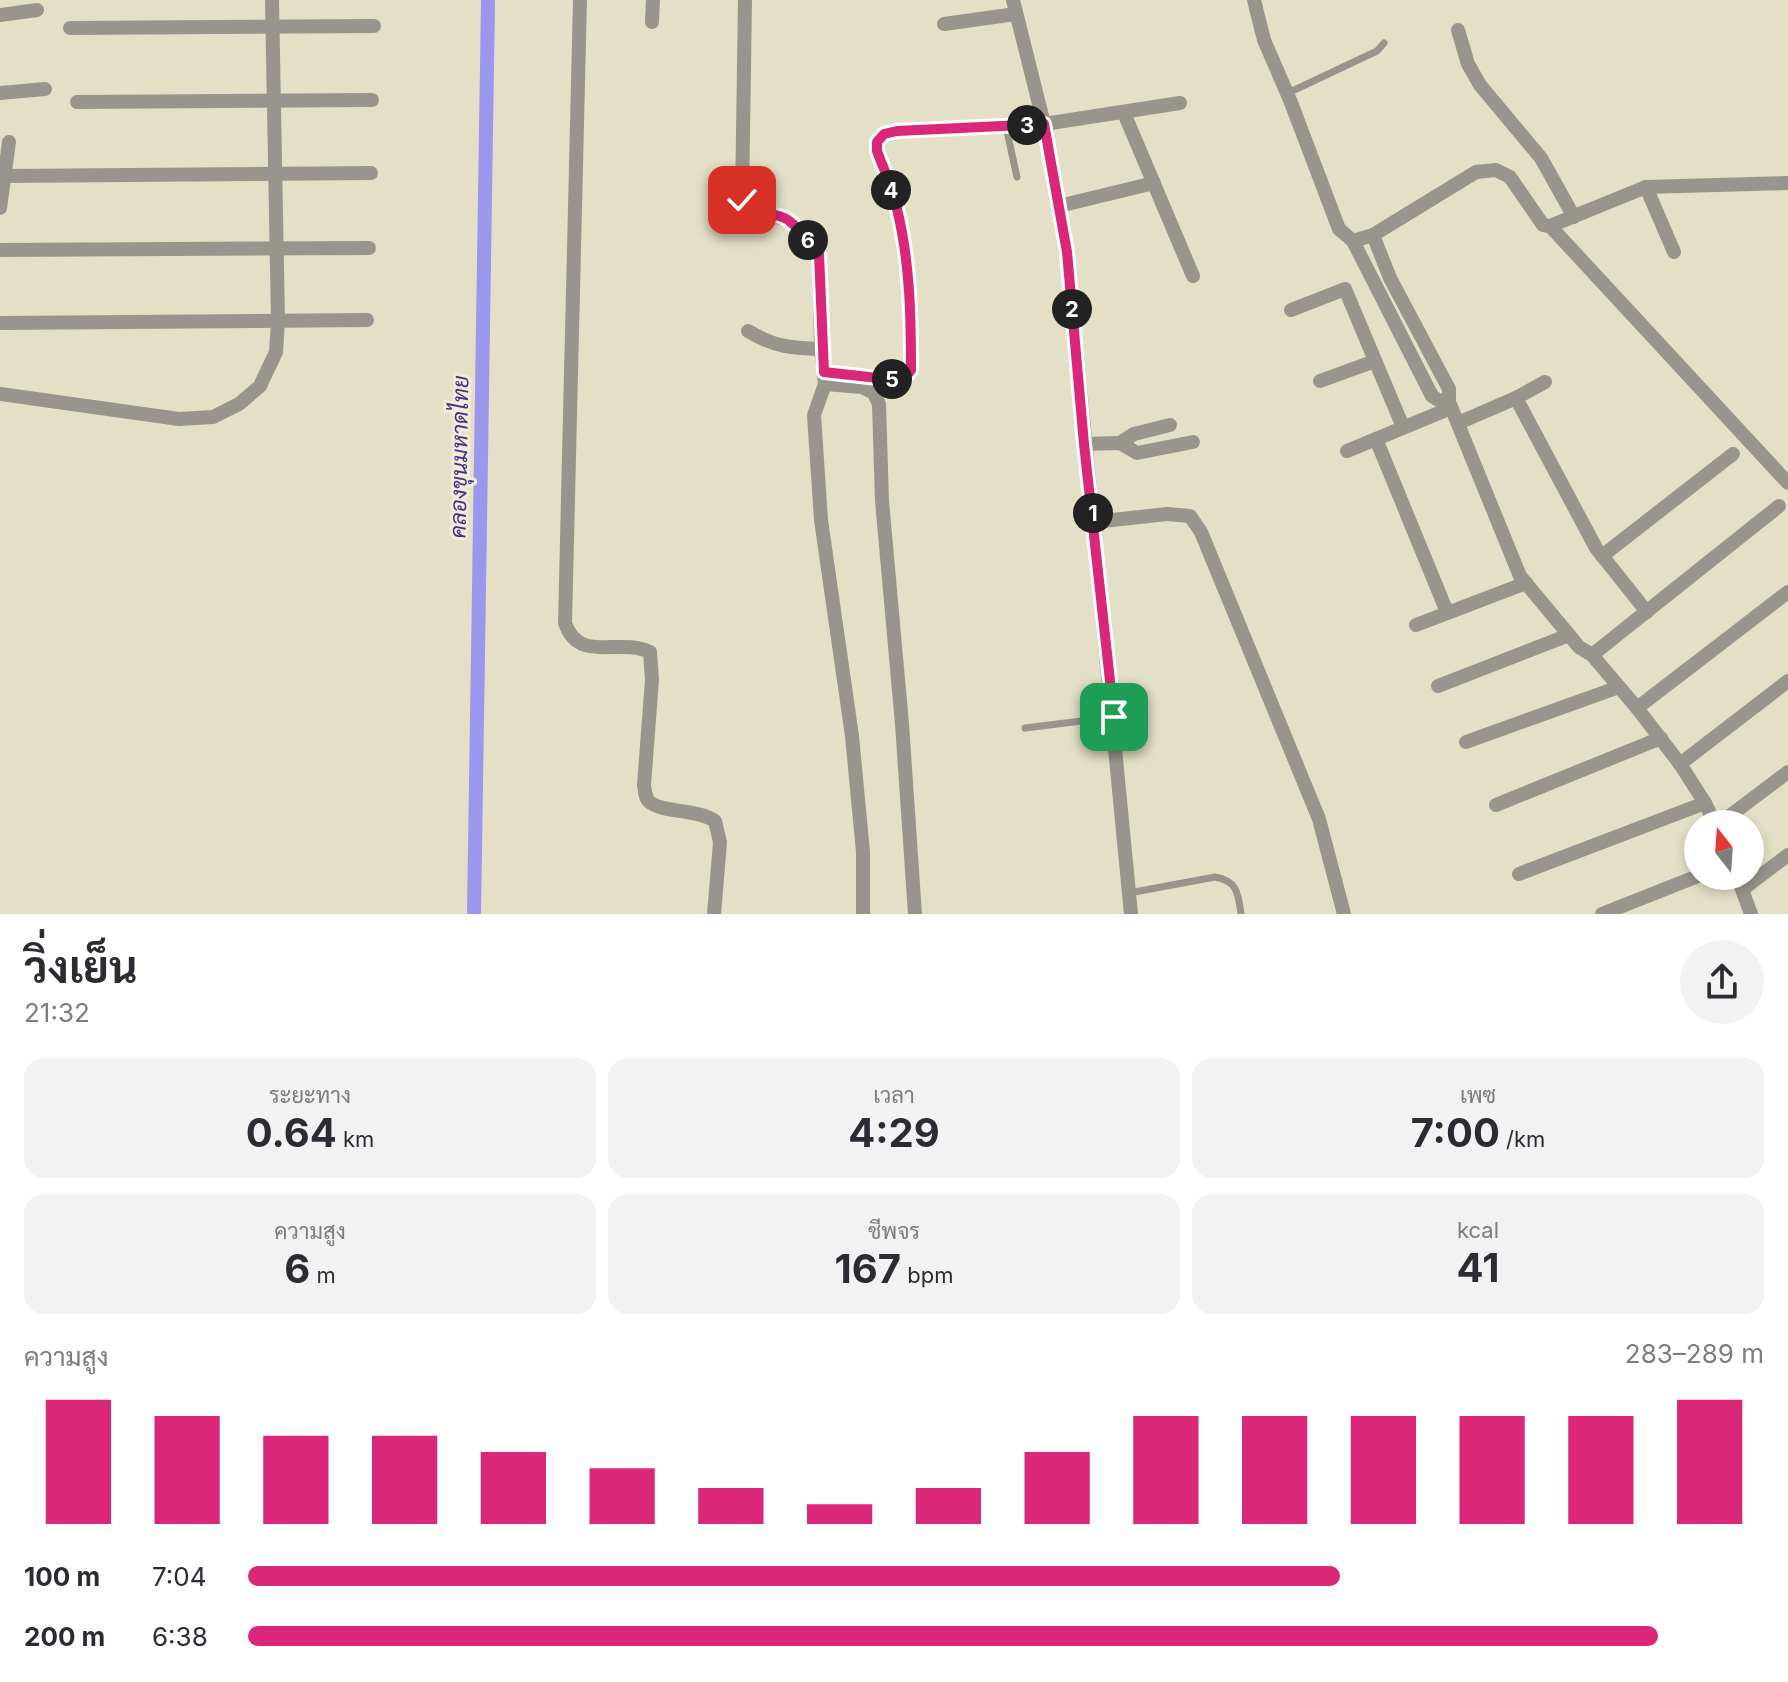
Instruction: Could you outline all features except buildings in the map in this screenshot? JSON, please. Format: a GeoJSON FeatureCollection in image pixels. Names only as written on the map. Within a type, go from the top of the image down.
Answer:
{"type":"FeatureCollection","features":[{"type":"Feature","properties":{"kind":"street"},"geometry":{"type":"LineString","coordinates":[[0,394],[179,419],[213,417],[239,404],[260,386],[276,352],[278,321],[272,0]]}},
{"type":"Feature","properties":{"kind":"street"},"geometry":{"type":"LineString","coordinates":[[580,0],[565,623],[569,635],[583,646],[639,647],[650,652],[652,680],[648,705],[646,797],[653,804],[707,816],[715,821],[720,842],[714,914]]}},
{"type":"Feature","properties":{"kind":"street"},"geometry":{"type":"LineString","coordinates":[[652,22],[653,0]]}},
{"type":"Feature","properties":{"kind":"street"},"geometry":{"type":"LineString","coordinates":[[745,0],[742,200],[746,209],[753,213],[787,219],[819,254],[824,378],[814,415],[821,520],[852,736],[863,852],[863,914]]}},
{"type":"Feature","properties":{"kind":"street"},"geometry":{"type":"LineString","coordinates":[[1254,0],[1264,40],[1288,93],[1339,229],[1353,241],[1432,396],[1450,405]]}},
{"type":"Feature","properties":{"kind":"street"},"geometry":{"type":"LineString","coordinates":[[944,24],[1014,7],[1044,124],[1067,252],[1131,914]]}},
{"type":"Feature","properties":{"kind":"street"},"geometry":{"type":"LineString","coordinates":[[0,15],[37,10]]}},
{"type":"Feature","properties":{"kind":"street"},"geometry":{"type":"LineString","coordinates":[[70,28],[374,26]]}},
{"type":"Feature","properties":{"kind":"street"},"geometry":{"type":"LineString","coordinates":[[1458,30],[1468,64],[1480,85],[1541,158],[1574,217]]}},
{"type":"Feature","properties":{"kind":"street"},"geometry":{"type":"LineString","coordinates":[[0,93],[45,89]]}},
{"type":"Feature","properties":{"kind":"street"},"geometry":{"type":"LineString","coordinates":[[77,102],[372,100]]}},
{"type":"Feature","properties":{"kind":"street"},"geometry":{"type":"LineString","coordinates":[[824,378],[896,380],[905,378],[911,370],[911,310],[905,254],[897,207],[877,151],[877,142],[884,134],[1044,124],[1180,103]]}},
{"type":"Feature","properties":{"kind":"street"},"geometry":{"type":"LineString","coordinates":[[1124,113],[1193,276]]}},
{"type":"Feature","properties":{"kind":"street"},"geometry":{"type":"LineString","coordinates":[[0,208],[9,142]]}},
{"type":"Feature","properties":{"kind":"street"},"geometry":{"type":"LineString","coordinates":[[1353,241],[1373,235],[1476,172],[1496,170],[1510,177],[1543,225],[1550,226],[1646,187],[1788,183]]}},
{"type":"Feature","properties":{"kind":"street"},"geometry":{"type":"LineString","coordinates":[[4,176],[371,173]]}},
{"type":"Feature","properties":{"kind":"street"},"geometry":{"type":"LineString","coordinates":[[1059,206],[1154,183]]}},
{"type":"Feature","properties":{"kind":"street"},"geometry":{"type":"LineString","coordinates":[[1646,187],[1674,252]]}},
{"type":"Feature","properties":{"kind":"street"},"geometry":{"type":"LineString","coordinates":[[1550,226],[1788,483]]}},
{"type":"Feature","properties":{"kind":"street"},"geometry":{"type":"LineString","coordinates":[[1373,235],[1394,285],[1449,389],[1450,405],[1516,569],[1579,647],[1592,655],[1637,708],[1680,764],[1709,810]]}},
{"type":"Feature","properties":{"kind":"street"},"geometry":{"type":"LineString","coordinates":[[0,250],[369,248]]}},
{"type":"Feature","properties":{"kind":"street"},"geometry":{"type":"LineString","coordinates":[[1380,294],[1394,285]]}},
{"type":"Feature","properties":{"kind":"street"},"geometry":{"type":"LineString","coordinates":[[1291,310],[1345,289],[1403,427]]}},
{"type":"Feature","properties":{"kind":"street"},"geometry":{"type":"LineString","coordinates":[[0,323],[367,320]]}},
{"type":"Feature","properties":{"kind":"street"},"geometry":{"type":"LineString","coordinates":[[748,331],[786,348],[821,349]]}},
{"type":"Feature","properties":{"kind":"street"},"geometry":{"type":"LineString","coordinates":[[1320,381],[1375,361]]}},
{"type":"Feature","properties":{"kind":"street"},"geometry":{"type":"LineString","coordinates":[[824,378],[862,387],[874,393],[879,404],[882,501],[915,914]]}},
{"type":"Feature","properties":{"kind":"street"},"geometry":{"type":"LineString","coordinates":[[1458,423],[1545,382]]}},
{"type":"Feature","properties":{"kind":"street"},"geometry":{"type":"LineString","coordinates":[[1516,398],[1602,556],[1647,612]]}},
{"type":"Feature","properties":{"kind":"street"},"geometry":{"type":"LineString","coordinates":[[1347,451],[1450,405]]}},
{"type":"Feature","properties":{"kind":"street"},"geometry":{"type":"LineString","coordinates":[[1084,444],[1120,443],[1134,434],[1170,425]]}},
{"type":"Feature","properties":{"kind":"street"},"geometry":{"type":"LineString","coordinates":[[1376,439],[1447,612]]}},
{"type":"Feature","properties":{"kind":"street"},"geometry":{"type":"LineString","coordinates":[[1120,443],[1137,453],[1193,442]]}},
{"type":"Feature","properties":{"kind":"street"},"geometry":{"type":"LineString","coordinates":[[1602,556],[1733,454]]}},
{"type":"Feature","properties":{"kind":"street"},"geometry":{"type":"LineString","coordinates":[[1592,655],[1779,506]]}},
{"type":"Feature","properties":{"kind":"street"},"geometry":{"type":"LineString","coordinates":[[1094,522],[1167,514],[1190,516],[1201,532],[1319,819],[1344,914]]}},
{"type":"Feature","properties":{"kind":"street"},"geometry":{"type":"LineString","coordinates":[[1416,625],[1526,583]]}},
{"type":"Feature","properties":{"kind":"street"},"geometry":{"type":"LineString","coordinates":[[1637,708],[1788,592]]}},
{"type":"Feature","properties":{"kind":"street"},"geometry":{"type":"LineString","coordinates":[[1438,686],[1569,635]]}},
{"type":"Feature","properties":{"kind":"street"},"geometry":{"type":"LineString","coordinates":[[1680,764],[1788,681]]}},
{"type":"Feature","properties":{"kind":"street"},"geometry":{"type":"LineString","coordinates":[[1466,742],[1619,687]]}},
{"type":"Feature","properties":{"kind":"street"},"geometry":{"type":"LineString","coordinates":[[1496,805],[1661,738]]}},
{"type":"Feature","properties":{"kind":"street"},"geometry":{"type":"LineString","coordinates":[[1736,810],[1788,772]]}},
{"type":"Feature","properties":{"kind":"street"},"geometry":{"type":"LineString","coordinates":[[1519,874],[1705,803]]}},
{"type":"Feature","properties":{"kind":"street"},"geometry":{"type":"LineString","coordinates":[[1764,869],[1787,857]]}},
{"type":"Feature","properties":{"kind":"street"},"geometry":{"type":"LineString","coordinates":[[1602,914],[1684,882]]}},
{"type":"Feature","properties":{"kind":"street"},"geometry":{"type":"LineString","coordinates":[[1743,890],[1751,914]]}},
{"type":"Feature","properties":{"kind":"lane"},"geometry":{"type":"LineString","coordinates":[[1288,93],[1377,51],[1384,43]]}},
{"type":"Feature","properties":{"kind":"lane"},"geometry":{"type":"LineString","coordinates":[[1006,127],[1017,177]]}},
{"type":"Feature","properties":{"kind":"lane"},"geometry":{"type":"LineString","coordinates":[[1025,728],[1114,717]]}},
{"type":"Feature","properties":{"kind":"lane"},"geometry":{"type":"LineString","coordinates":[[1129,893],[1215,877],[1227,879],[1236,887],[1241,914]]}},
{"type":"Feature","properties":{"kind":"waterway","name":"คลองขุนมหาดไทย"},"geometry":{"type":"LineString","coordinates":[[474,914],[488,0]]}},
{"type":"Feature","properties":{"kind":"route"},"geometry":{"type":"LineString","coordinates":[[742,200],[746,209],[753,213],[787,219],[819,254],[824,372],[896,380],[905,378],[911,370],[911,310],[905,254],[897,207],[877,151],[877,142],[884,134],[897,131],[1044,124],[1067,252],[1114,717]]}}]}
